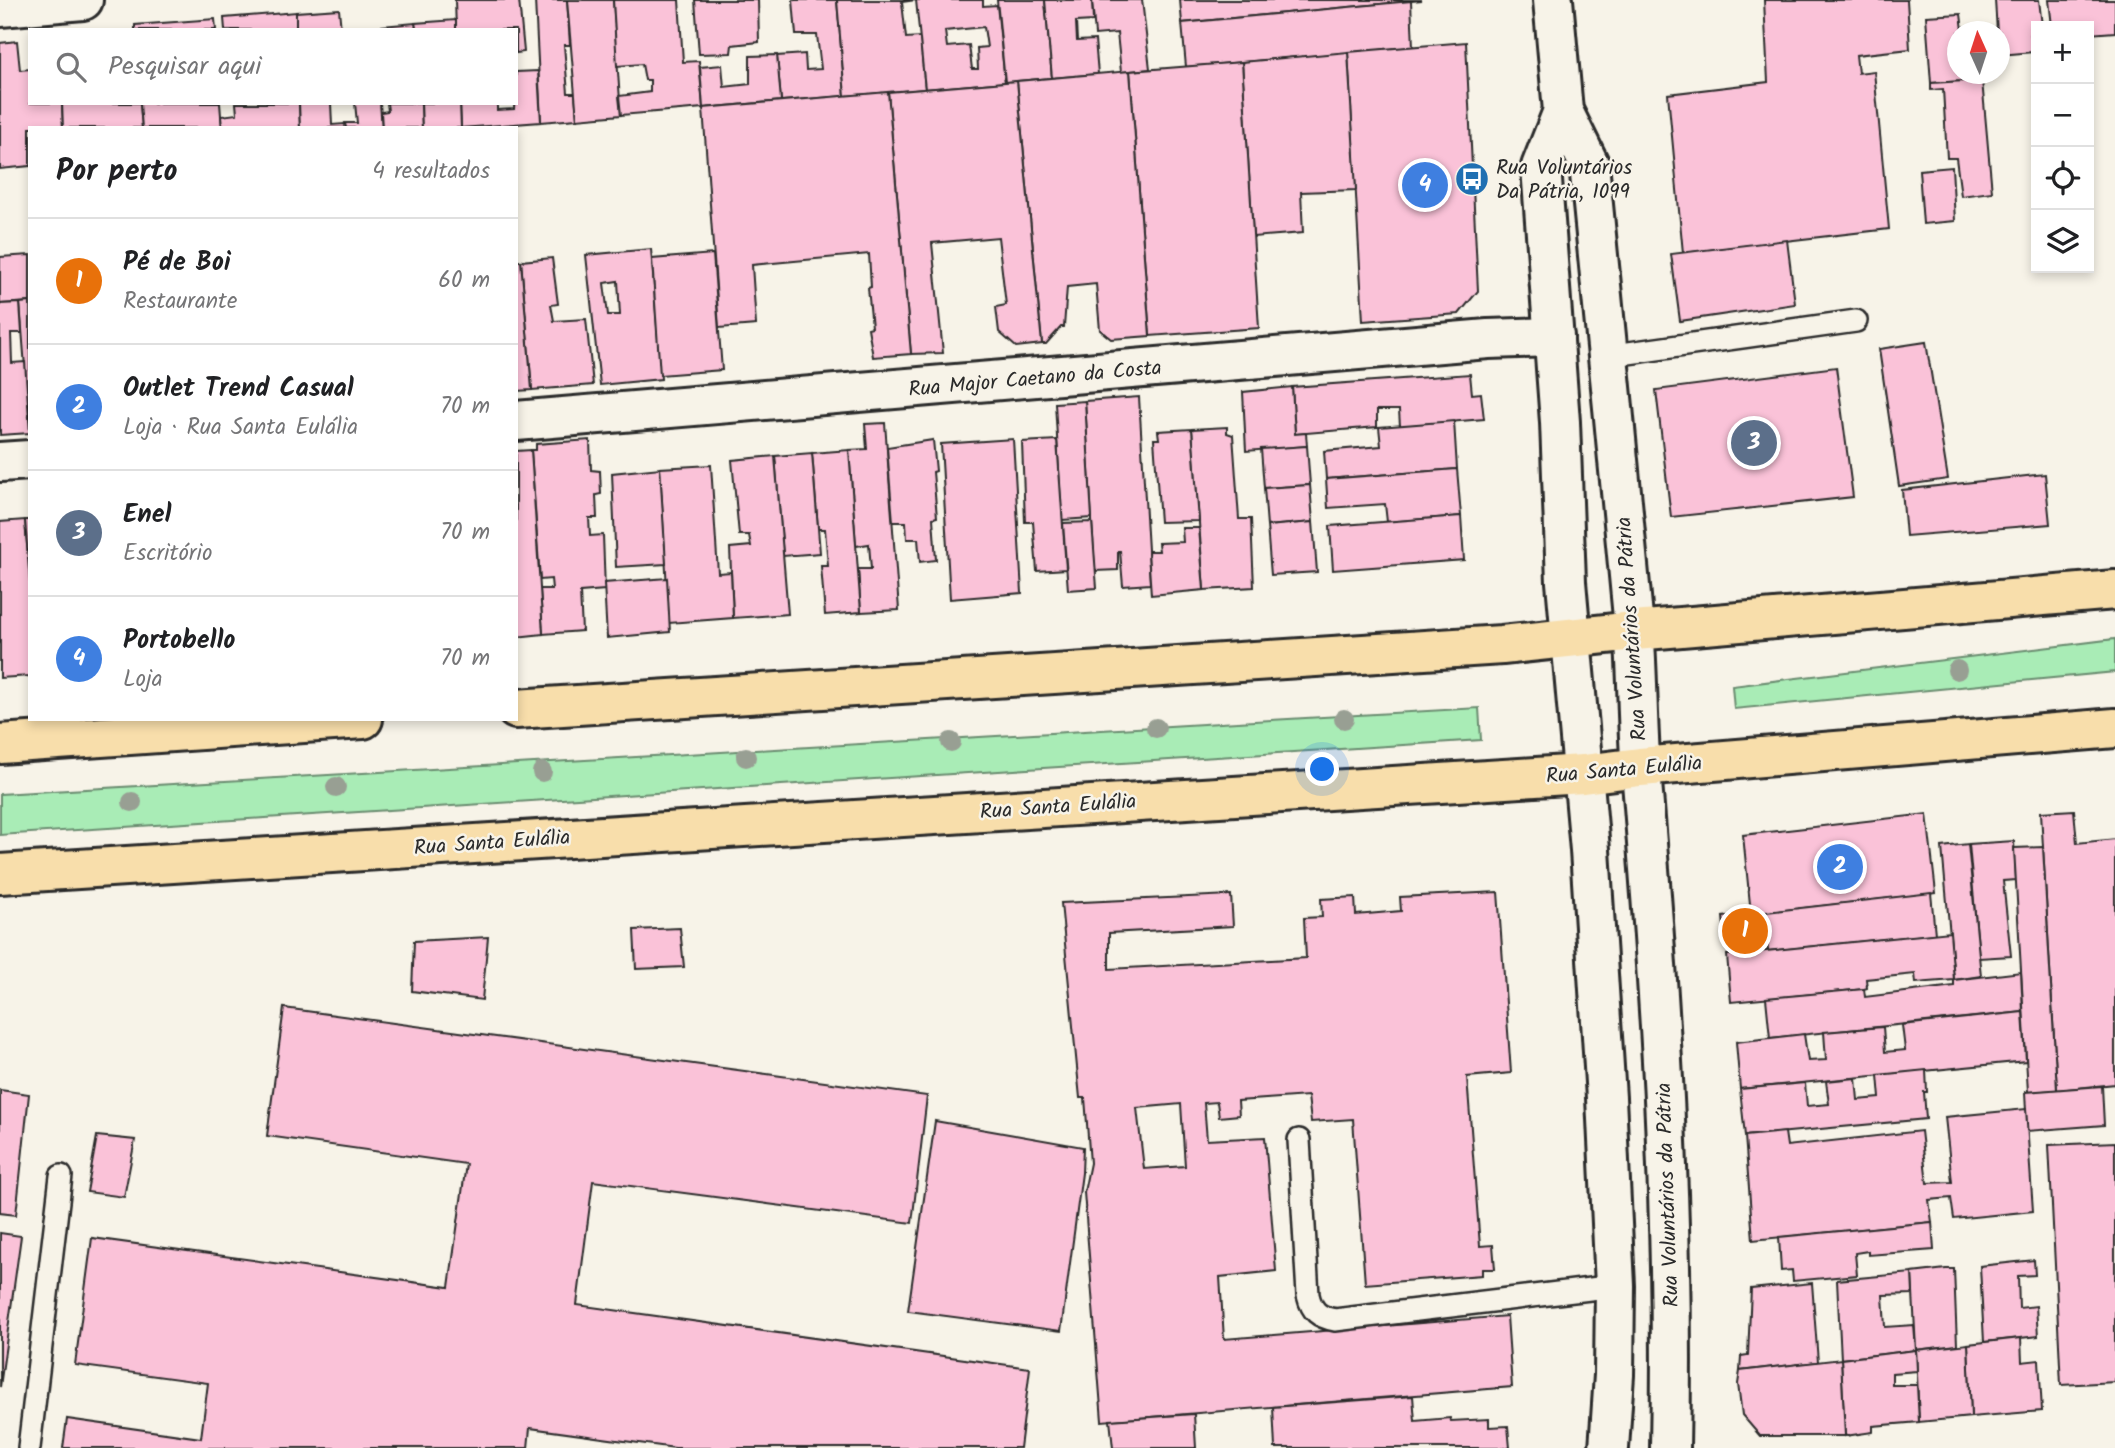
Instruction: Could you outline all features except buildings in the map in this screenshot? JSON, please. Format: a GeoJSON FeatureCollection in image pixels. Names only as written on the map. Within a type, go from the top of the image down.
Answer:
{"type":"FeatureCollection","features":[{"type":"Feature","properties":{"kind":"main road"},"geometry":{"type":"LineString","coordinates":[[0,8],[83,0]]}},
{"type":"Feature","properties":{"kind":"main road","name":"Rua Voluntários da Pátria"},"geometry":{"type":"LineString","coordinates":[[1553,0],[1563,111],[1589,164],[1634,631],[1640,767],[1649,845],[1663,1094],[1671,1282],[1670,1448]]}},
{"type":"Feature","properties":{"kind":"main road","name":"Rua Voluntários da Pátria"},"geometry":{"type":"LineString","coordinates":[[1563,111],[1541,167],[1554,337],[1566,582],[1583,774],[1606,1098],[1615,1286],[1614,1375],[1609,1448]]}},
{"type":"Feature","properties":{"kind":"main road","name":"Rua Major Caetano da Costa"},"geometry":{"type":"LineString","coordinates":[[518,421],[1488,339],[1554,337]]}},
{"type":"Feature","properties":{"kind":"main road"},"geometry":{"type":"LineString","coordinates":[[0,462],[28,460]]}},
{"type":"Feature","properties":{"kind":"main road"},"geometry":{"type":"LineString","coordinates":[[518,709],[1571,639],[1634,631],[2115,590]]}},
{"type":"Feature","properties":{"kind":"main road"},"geometry":{"type":"LineString","coordinates":[[0,744],[334,721]]}},
{"type":"Feature","properties":{"kind":"main road","name":"Rua Santa Eulália"},"geometry":{"type":"LineString","coordinates":[[0,874],[1583,774],[2115,728]]}},
{"type":"Feature","properties":{"kind":"main road"},"geometry":{"type":"LineString","coordinates":[[1606,1098],[1663,1094]]}},
{"type":"Feature","properties":{"kind":"main road"},"geometry":{"type":"LineString","coordinates":[[1614,1375],[1672,1375]]}},
{"type":"Feature","properties":{"kind":"lane"},"geometry":{"type":"LineString","coordinates":[[1607,356],[1856,321]]}},
{"type":"Feature","properties":{"kind":"lane"},"geometry":{"type":"LineString","coordinates":[[1299,1140],[1308,1295],[1311,1308],[1320,1317],[1335,1321],[1615,1286]]}},
{"type":"Feature","properties":{"kind":"lane"},"geometry":{"type":"LineString","coordinates":[[29,1448],[61,1176]]}},
{"type":"Feature","properties":{"kind":"green space"},"geometry":{"type":"Polygon","coordinates":[[[2115,639],[2115,672],[1734,709],[1732,686],[2115,639]]]}},
{"type":"Feature","properties":{"kind":"green space"},"geometry":{"type":"Polygon","coordinates":[[[1479,708],[1481,740],[0,835],[0,794],[1479,708]]]}},
{"type":"Feature","properties":{"kind":"place","name":"Rua Voluntários Da Pátria, 1099"},"geometry":{"type":"Point","coordinates":[1472,179]}},
{"type":"Feature","properties":{"kind":"place","name":"Portobello"},"geometry":{"type":"Point","coordinates":[1425,185]}},
{"type":"Feature","properties":{"kind":"place","name":"Enel"},"geometry":{"type":"Point","coordinates":[1754,443]}},
{"type":"Feature","properties":{"kind":"place","name":"Outlet Trend Casual"},"geometry":{"type":"Point","coordinates":[1840,867]}},
{"type":"Feature","properties":{"kind":"place","name":"Pé de Boi"},"geometry":{"type":"Point","coordinates":[1745,931]}}]}
